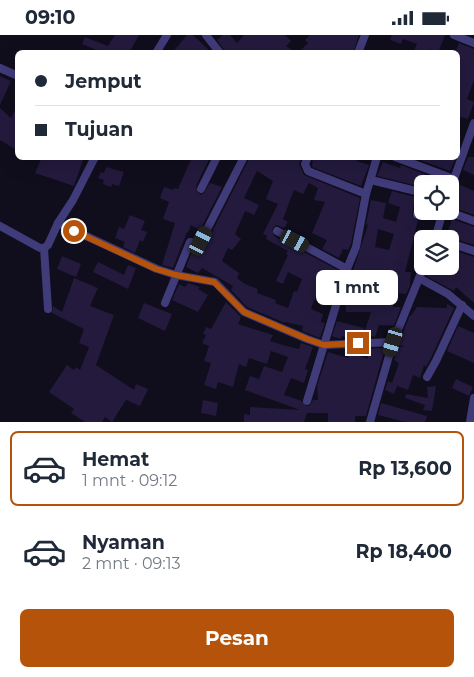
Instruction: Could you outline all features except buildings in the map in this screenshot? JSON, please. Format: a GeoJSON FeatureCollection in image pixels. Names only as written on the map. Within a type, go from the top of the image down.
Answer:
{"type":"FeatureCollection","features":[{"type":"Feature","properties":{"kind":"street"},"geometry":{"type":"LineString","coordinates":[[158,50],[167,35]]}},
{"type":"Feature","properties":{"kind":"street"},"geometry":{"type":"LineString","coordinates":[[206,35],[218,50]]}},
{"type":"Feature","properties":{"kind":"street"},"geometry":{"type":"LineString","coordinates":[[359,50],[365,35]]}},
{"type":"Feature","properties":{"kind":"street"},"geometry":{"type":"LineString","coordinates":[[454,35],[474,43]]}},
{"type":"Feature","properties":{"kind":"street"},"geometry":{"type":"LineString","coordinates":[[0,68],[15,75]]}},
{"type":"Feature","properties":{"kind":"street"},"geometry":{"type":"LineString","coordinates":[[455,175],[474,123]]}},
{"type":"Feature","properties":{"kind":"street"},"geometry":{"type":"LineString","coordinates":[[44,248],[48,245],[58,223],[73,200],[93,160]]}},
{"type":"Feature","properties":{"kind":"street"},"geometry":{"type":"LineString","coordinates":[[201,189],[216,160]]}},
{"type":"Feature","properties":{"kind":"street"},"geometry":{"type":"LineString","coordinates":[[165,303],[190,241],[198,245],[201,241],[242,160]]}},
{"type":"Feature","properties":{"kind":"street"},"geometry":{"type":"LineString","coordinates":[[307,160],[305,165],[308,171],[366,194]]}},
{"type":"Feature","properties":{"kind":"street"},"geometry":{"type":"LineString","coordinates":[[307,401],[347,269],[356,247],[366,194],[376,160]]}},
{"type":"Feature","properties":{"kind":"street"},"geometry":{"type":"LineString","coordinates":[[403,160],[443,175]]}},
{"type":"Feature","properties":{"kind":"street"},"geometry":{"type":"LineString","coordinates":[[371,180],[414,191]]}},
{"type":"Feature","properties":{"kind":"street"},"geometry":{"type":"LineString","coordinates":[[459,215],[474,221]]}},
{"type":"Feature","properties":{"kind":"street"},"geometry":{"type":"LineString","coordinates":[[58,223],[156,269],[214,282],[244,312],[324,345],[393,342]]}},
{"type":"Feature","properties":{"kind":"street"},"geometry":{"type":"LineString","coordinates":[[0,226],[40,248],[44,248]]}},
{"type":"Feature","properties":{"kind":"street"},"geometry":{"type":"LineString","coordinates":[[278,231],[347,269]]}},
{"type":"Feature","properties":{"kind":"street"},"geometry":{"type":"LineString","coordinates":[[459,246],[474,251]]}},
{"type":"Feature","properties":{"kind":"street"},"geometry":{"type":"LineString","coordinates":[[44,248],[48,309]]}},
{"type":"Feature","properties":{"kind":"street"},"geometry":{"type":"LineString","coordinates":[[370,422],[393,342],[420,275]]}},
{"type":"Feature","properties":{"kind":"street"},"geometry":{"type":"LineString","coordinates":[[419,278],[448,294],[474,316]]}},
{"type":"Feature","properties":{"kind":"street"},"geometry":{"type":"LineString","coordinates":[[427,377],[462,305]]}},
{"type":"Feature","properties":{"kind":"street"},"geometry":{"type":"LineString","coordinates":[[470,422],[474,398]]}},
{"type":"Feature","properties":{"kind":"route"},"geometry":{"type":"LineString","coordinates":[[74,231],[156,269],[214,282],[244,312],[307,339],[324,345],[358,343]]}}]}
